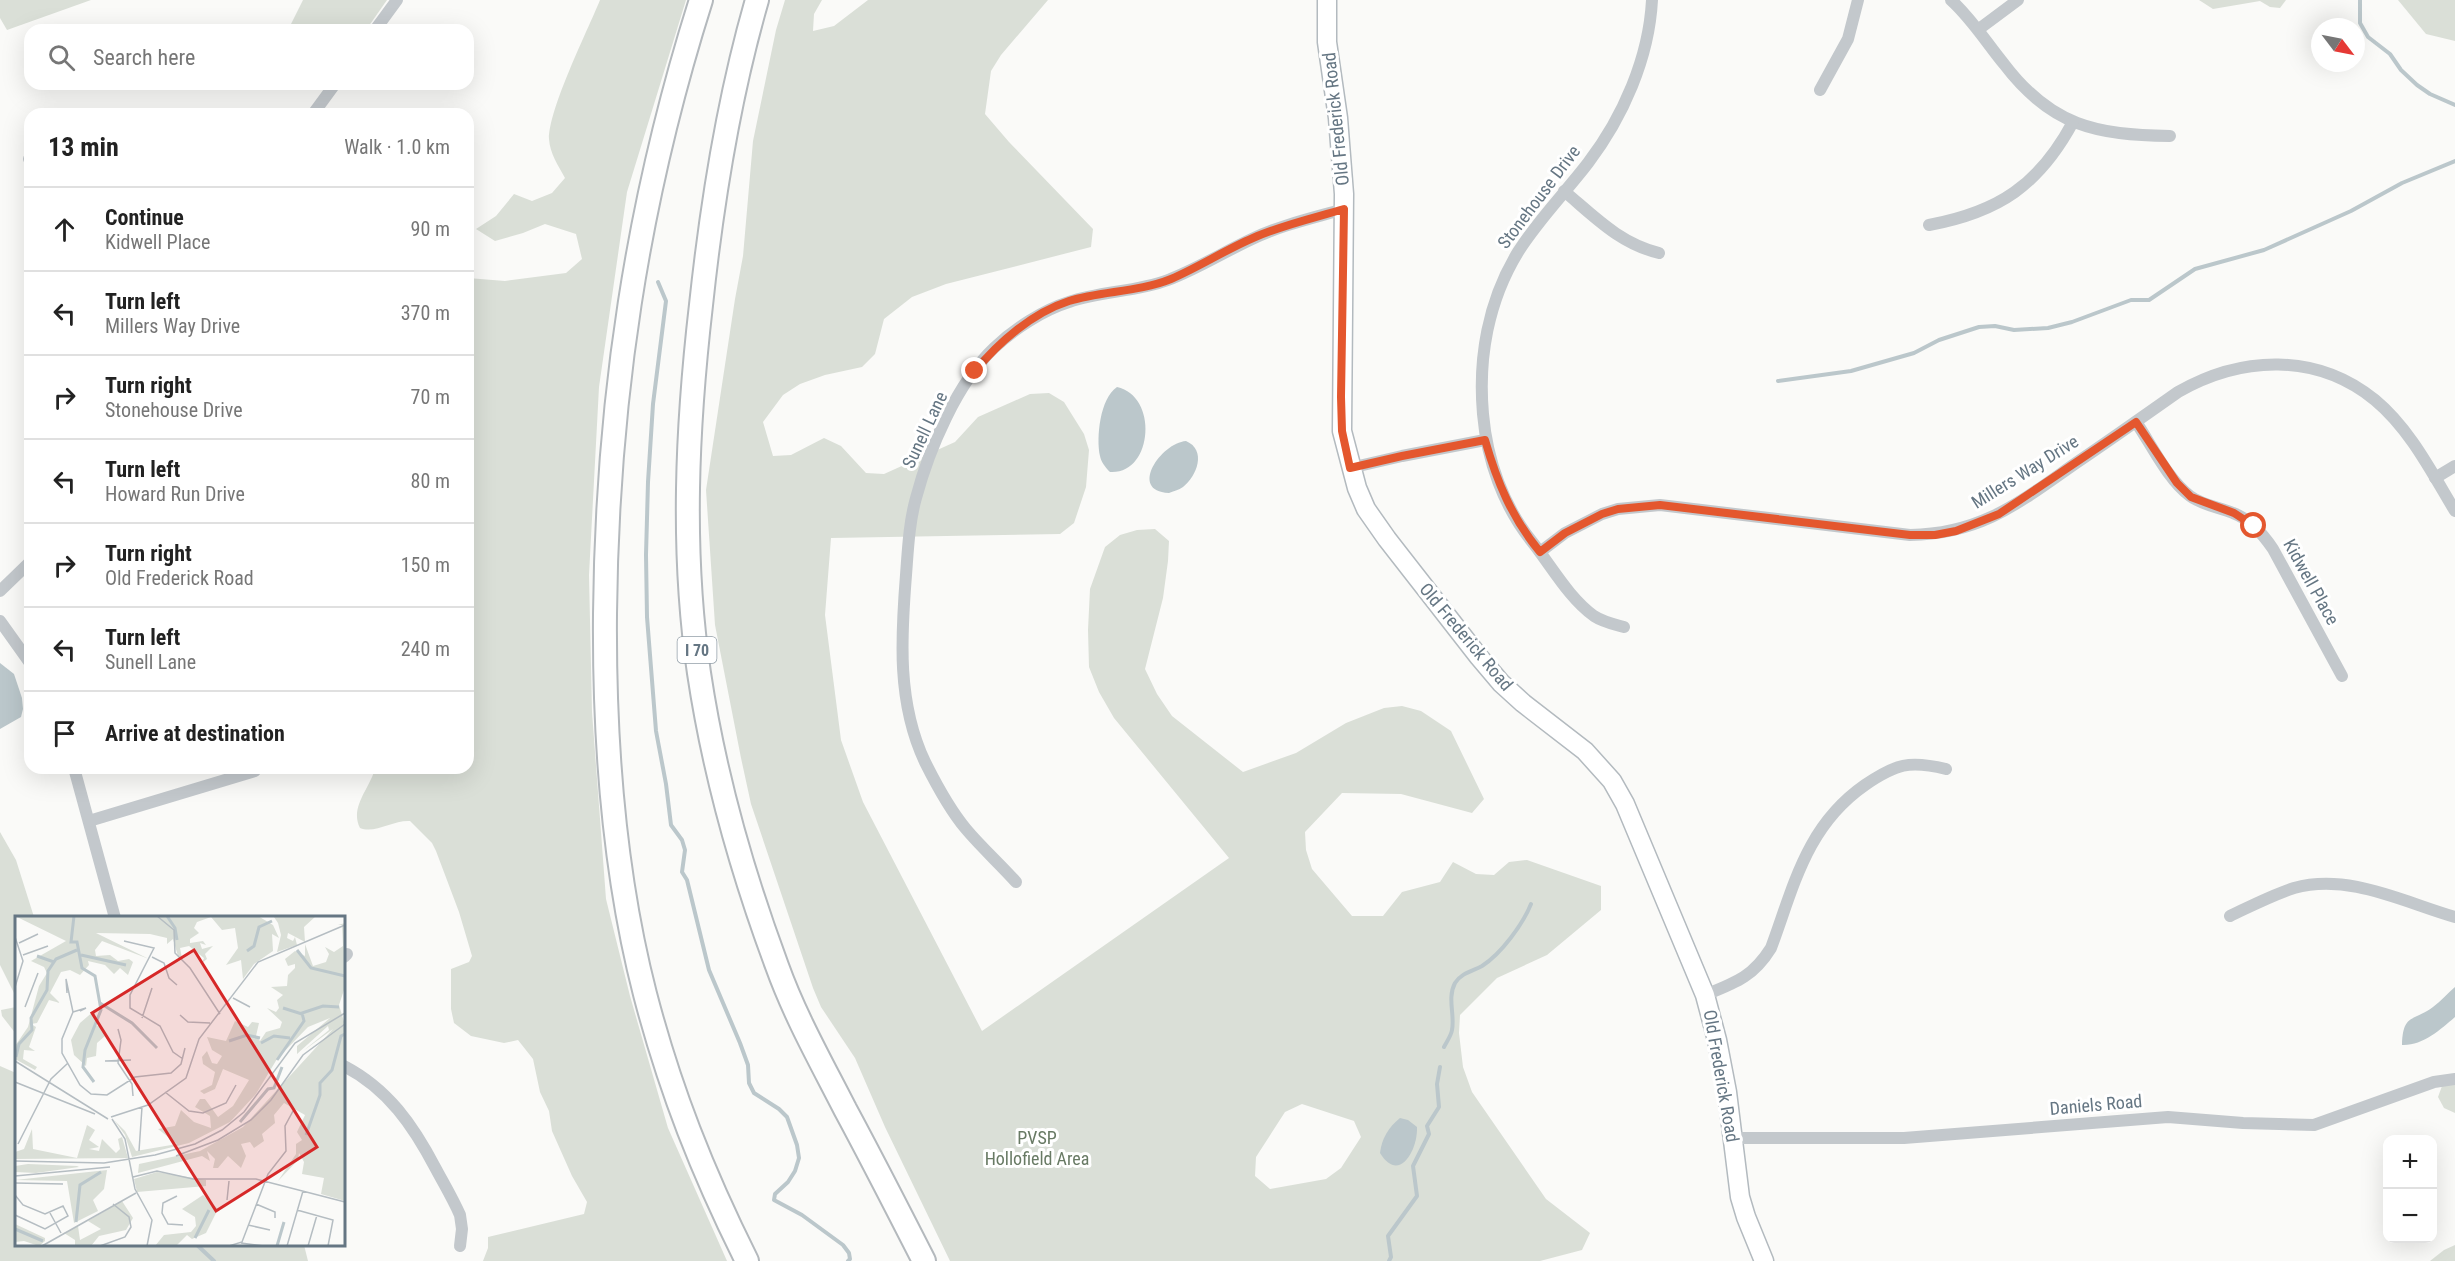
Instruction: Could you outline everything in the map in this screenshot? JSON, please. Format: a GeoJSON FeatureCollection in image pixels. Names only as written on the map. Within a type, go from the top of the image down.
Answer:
{"type":"FeatureCollection","features":[{"type":"Feature","properties":{"kind":"highway"},"geometry":{"type":"LineString","coordinates":[[701,0],[654,167],[625,327],[607,498],[604,673],[614,825],[632,937],[645,994],[663,1057],[697,1156],[747,1261]]}},
{"type":"Feature","properties":{"kind":"highway","name":"I 70"},"geometry":{"type":"LineString","coordinates":[[757,0],[731,105],[715,188],[696,345],[690,430],[688,508],[692,597],[699,673],[726,806],[777,968],[815,1053],[924,1261]]}},
{"type":"Feature","properties":{"kind":"street"},"geometry":{"type":"LineString","coordinates":[[379,24],[397,0]]}},
{"type":"Feature","properties":{"kind":"street","name":"Old Frederick Road"},"geometry":{"type":"LineString","coordinates":[[1327,0],[1328,42],[1338,118],[1344,209],[1341,397],[1342,431],[1350,468],[1366,508],[1387,539],[1479,657],[1501,683],[1523,703],[1586,751],[1612,781],[1638,832],[1705,995],[1717,1040],[1740,1197],[1764,1261]]}},
{"type":"Feature","properties":{"kind":"street","name":"Stonehouse Drive"},"geometry":{"type":"LineString","coordinates":[[1624,627],[1605,622],[1593,615],[1572,593],[1524,532],[1508,505],[1495,475],[1485,440],[1481,395],[1482,365],[1491,314],[1517,253],[1604,139],[1629,93],[1643,51],[1652,0]]}},
{"type":"Feature","properties":{"kind":"street"},"geometry":{"type":"LineString","coordinates":[[1820,90],[1848,39],[1858,0]]}},
{"type":"Feature","properties":{"kind":"street"},"geometry":{"type":"LineString","coordinates":[[1951,0],[1979,29],[2003,63],[2027,91],[2052,111],[2073,122],[2114,134],[2170,136]]}},
{"type":"Feature","properties":{"kind":"street"},"geometry":{"type":"LineString","coordinates":[[1979,29],[2018,0]]}},
{"type":"Feature","properties":{"kind":"street"},"geometry":{"type":"LineString","coordinates":[[317,108],[331,90]]}},
{"type":"Feature","properties":{"kind":"street"},"geometry":{"type":"LineString","coordinates":[[1929,225],[1974,214],[2014,193],[2049,161],[2073,122]]}},
{"type":"Feature","properties":{"kind":"street"},"geometry":{"type":"LineString","coordinates":[[1564,191],[1622,239],[1639,248],[1659,253]]}},
{"type":"Feature","properties":{"kind":"street","name":"Sunell Lane"},"geometry":{"type":"LineString","coordinates":[[1016,882],[965,828],[940,788],[925,762],[912,727],[904,688],[901,644],[910,527],[922,478],[941,431],[975,371],[994,348],[1042,314],[1069,302],[1149,286],[1170,279],[1252,238],[1280,227],[1344,209]]}},
{"type":"Feature","properties":{"kind":"street","name":"Millers Way Drive"},"geometry":{"type":"LineString","coordinates":[[1540,552],[1565,533],[1602,514],[1618,509],[1650,505],[1682,506],[1910,535],[1935,535],[1956,531],[1999,514],[2186,388],[2221,371],[2258,365],[2294,366],[2338,378],[2375,400],[2408,436],[2455,512]]}},
{"type":"Feature","properties":{"kind":"street","name":"Kidwell Place"},"geometry":{"type":"LineString","coordinates":[[2136,422],[2177,483],[2191,497],[2242,518],[2265,537],[2342,676]]}},
{"type":"Feature","properties":{"kind":"street"},"geometry":{"type":"LineString","coordinates":[[1350,468],[1485,440]]}},
{"type":"Feature","properties":{"kind":"street"},"geometry":{"type":"LineString","coordinates":[[2435,478],[2455,466]]}},
{"type":"Feature","properties":{"kind":"street"},"geometry":{"type":"LineString","coordinates":[[0,591],[24,568]]}},
{"type":"Feature","properties":{"kind":"street"},"geometry":{"type":"LineString","coordinates":[[0,621],[24,655]]}},
{"type":"Feature","properties":{"kind":"street"},"geometry":{"type":"LineString","coordinates":[[1705,995],[1748,976],[1765,957],[1771,948],[1808,848],[1826,819],[1837,808],[1871,781],[1908,764],[1921,762],[1946,769]]}},
{"type":"Feature","properties":{"kind":"street"},"geometry":{"type":"LineString","coordinates":[[76,774],[114,916]]}},
{"type":"Feature","properties":{"kind":"street"},"geometry":{"type":"LineString","coordinates":[[89,821],[245,774]]}},
{"type":"Feature","properties":{"kind":"street"},"geometry":{"type":"LineString","coordinates":[[2230,916],[2271,896],[2319,884],[2361,887],[2455,917]]}},
{"type":"Feature","properties":{"kind":"street"},"geometry":{"type":"LineString","coordinates":[[345,1067],[362,1076],[392,1101],[416,1132],[460,1215],[462,1229],[460,1246]]}},
{"type":"Feature","properties":{"kind":"street","name":"Daniels Road"},"geometry":{"type":"LineString","coordinates":[[1733,1138],[1904,1138],[2168,1117],[2243,1123],[2314,1125],[2434,1082],[2455,1079]]}},
{"type":"Feature","properties":{"kind":"green space"},"geometry":{"type":"Polygon","coordinates":[[[0,0],[91,0],[7,30],[0,18],[0,0]]]}},
{"type":"Feature","properties":{"kind":"green space"},"geometry":{"type":"Polygon","coordinates":[[[303,0],[387,0],[370,24],[291,24],[303,0]]]}},
{"type":"Feature","properties":{"kind":"green space"},"geometry":{"type":"Polygon","coordinates":[[[600,0],[686,0],[627,192],[599,387],[589,575],[592,712],[606,899],[630,996],[668,1128],[727,1261],[483,1261],[488,1248],[488,1237],[584,1214],[587,1202],[572,1176],[552,1131],[549,1111],[540,1092],[533,1059],[518,1040],[504,1043],[471,1036],[454,1023],[451,1009],[451,969],[469,962],[472,956],[459,912],[432,843],[410,821],[366,829],[360,828],[357,820],[359,805],[373,774],[474,774],[474,278],[505,281],[566,273],[582,259],[576,234],[545,224],[495,241],[476,229],[496,216],[514,194],[532,201],[552,193],[565,178],[551,150],[549,139],[555,109],[600,0]]]}},
{"type":"Feature","properties":{"kind":"green space","name":"PVSP Hollofield Area"},"geometry":{"type":"Polygon","coordinates":[[[785,0],[822,0],[814,14],[813,31],[834,26],[868,0],[1048,0],[1001,55],[991,71],[985,114],[1093,229],[1091,247],[946,284],[912,297],[884,319],[875,354],[862,367],[825,375],[800,384],[783,395],[763,422],[773,456],[791,455],[824,438],[841,446],[866,473],[884,474],[955,442],[978,417],[1030,394],[1049,393],[1064,402],[1084,434],[1089,450],[1086,487],[1074,523],[1060,534],[831,538],[825,615],[841,740],[863,802],[982,1031],[1229,858],[1114,718],[1099,692],[1089,667],[1090,589],[1105,547],[1120,535],[1137,530],[1155,529],[1169,541],[1168,561],[1163,598],[1145,669],[1157,694],[1172,716],[1243,772],[1296,753],[1346,723],[1384,708],[1402,706],[1421,711],[1451,731],[1484,799],[1472,813],[1401,794],[1342,793],[1305,832],[1306,850],[1312,869],[1352,916],[1383,916],[1402,892],[1440,882],[1453,862],[1476,874],[1494,875],[1509,862],[1527,860],[1601,886],[1601,910],[1547,955],[1497,978],[1460,1015],[1459,1033],[1463,1067],[1472,1092],[1546,1199],[1590,1233],[1582,1250],[1540,1261],[950,1261],[885,1127],[855,1058],[821,1007],[813,988],[751,804],[715,625],[706,490],[743,256],[753,141],[776,30],[785,0]],[[1302,1104],[1285,1112],[1256,1157],[1255,1176],[1270,1189],[1326,1179],[1341,1168],[1361,1137],[1354,1121],[1302,1104]]]}},
{"type":"Feature","properties":{"kind":"green space"},"geometry":{"type":"Polygon","coordinates":[[[2199,0],[2286,0],[2280,8],[2270,7],[2260,1],[2213,9],[2199,0]]]}},
{"type":"Feature","properties":{"kind":"green space"},"geometry":{"type":"Polygon","coordinates":[[[2398,0],[2455,0],[2455,41],[2426,34],[2398,0]]]}},
{"type":"Feature","properties":{"kind":"green space"},"geometry":{"type":"Polygon","coordinates":[[[0,832],[16,860],[34,916],[15,916],[15,995],[0,965],[0,832]]]}},
{"type":"Feature","properties":{"kind":"green space"},"geometry":{"type":"Polygon","coordinates":[[[15,1007],[15,1033],[2,1016],[1,1010],[15,1007]]]}},
{"type":"Feature","properties":{"kind":"green space"},"geometry":{"type":"Polygon","coordinates":[[[0,1066],[15,1073],[15,1246],[304,1246],[308,1261],[0,1261],[0,1066]]]}},
{"type":"Feature","properties":{"kind":"green space"},"geometry":{"type":"Polygon","coordinates":[[[2455,1083],[2455,1113],[2444,1108],[2438,1097],[2442,1086],[2455,1083]]]}},
{"type":"Feature","properties":{"kind":"green space"},"geometry":{"type":"Polygon","coordinates":[[[2455,1245],[2455,1261],[2430,1261],[2444,1250],[2455,1245]]]}},
{"type":"Feature","properties":{"kind":"shaded area"},"geometry":{"type":"Polygon","coordinates":[[[1117,387],[1131,393],[1140,404],[1145,419],[1145,434],[1142,449],[1135,461],[1124,470],[1110,472],[1101,458],[1099,429],[1103,409],[1111,392],[1117,387]]]}},
{"type":"Feature","properties":{"kind":"shaded area"},"geometry":{"type":"Polygon","coordinates":[[[1186,441],[1196,450],[1198,463],[1196,470],[1188,482],[1178,490],[1169,493],[1157,490],[1151,484],[1150,476],[1153,467],[1167,450],[1186,441]]]}},
{"type":"Feature","properties":{"kind":"shaded area"},"geometry":{"type":"Polygon","coordinates":[[[0,663],[14,674],[23,709],[21,717],[0,729],[0,663]]]}},
{"type":"Feature","properties":{"kind":"shaded area"},"geometry":{"type":"Polygon","coordinates":[[[2455,987],[2455,1017],[2424,1040],[2402,1045],[2404,1028],[2407,1023],[2433,1007],[2455,987]]]}},
{"type":"Feature","properties":{"kind":"shaded area"},"geometry":{"type":"Polygon","coordinates":[[[1400,1118],[1408,1120],[1417,1127],[1416,1136],[1411,1154],[1400,1164],[1394,1165],[1387,1162],[1380,1153],[1386,1134],[1400,1118]]]}},
{"type":"Feature","properties":{"kind":"waterway"},"geometry":{"type":"LineString","coordinates":[[2360,0],[2360,23],[2368,37],[2390,54],[2401,70],[2417,85],[2430,94],[2455,105]]}},
{"type":"Feature","properties":{"kind":"waterway"},"geometry":{"type":"LineString","coordinates":[[1778,381],[1851,371],[1914,353],[1939,340],[1979,327],[1995,326],[2014,330],[2048,328],[2072,322],[2131,300],[2149,300],[2195,269],[2264,250],[2351,211],[2402,183],[2455,161]]}},
{"type":"Feature","properties":{"kind":"waterway"},"geometry":{"type":"LineString","coordinates":[[658,282],[666,301],[653,404],[648,482],[647,617],[656,731],[671,825],[682,840],[685,850],[682,872],[687,880],[709,970],[748,1065],[749,1083],[754,1093],[787,1117],[797,1145],[799,1158],[795,1171],[788,1182],[775,1194],[774,1200],[802,1215],[843,1245],[849,1253],[848,1261]]}},
{"type":"Feature","properties":{"kind":"waterway"},"geometry":{"type":"LineString","coordinates":[[1444,1047],[1452,1030],[1451,1001],[1455,983],[1460,977],[1482,966],[1497,954],[1517,929],[1531,904]]}},
{"type":"Feature","properties":{"kind":"waterway"},"geometry":{"type":"LineString","coordinates":[[1389,1261],[1391,1257],[1388,1236],[1417,1196],[1413,1166],[1429,1134],[1427,1126],[1439,1107],[1437,1084],[1440,1067]]}},
{"type":"Feature","properties":{"kind":"waterway"},"geometry":{"type":"LineString","coordinates":[[198,1246],[214,1261]]}},
{"type":"Feature","properties":{"kind":"route"},"geometry":{"type":"LineString","coordinates":[[975,371],[994,348],[1042,314],[1069,302],[1149,286],[1170,279],[1252,238],[1280,227],[1344,209],[1341,397],[1342,431],[1350,468],[1485,440],[1495,475],[1508,505],[1524,532],[1540,552],[1582,523],[1618,509],[1640,506],[1682,506],[1910,535],[1935,535],[1956,531],[1999,514],[2028,497],[2136,422],[2177,483],[2191,497],[2234,513],[2254,526]]}}]}
